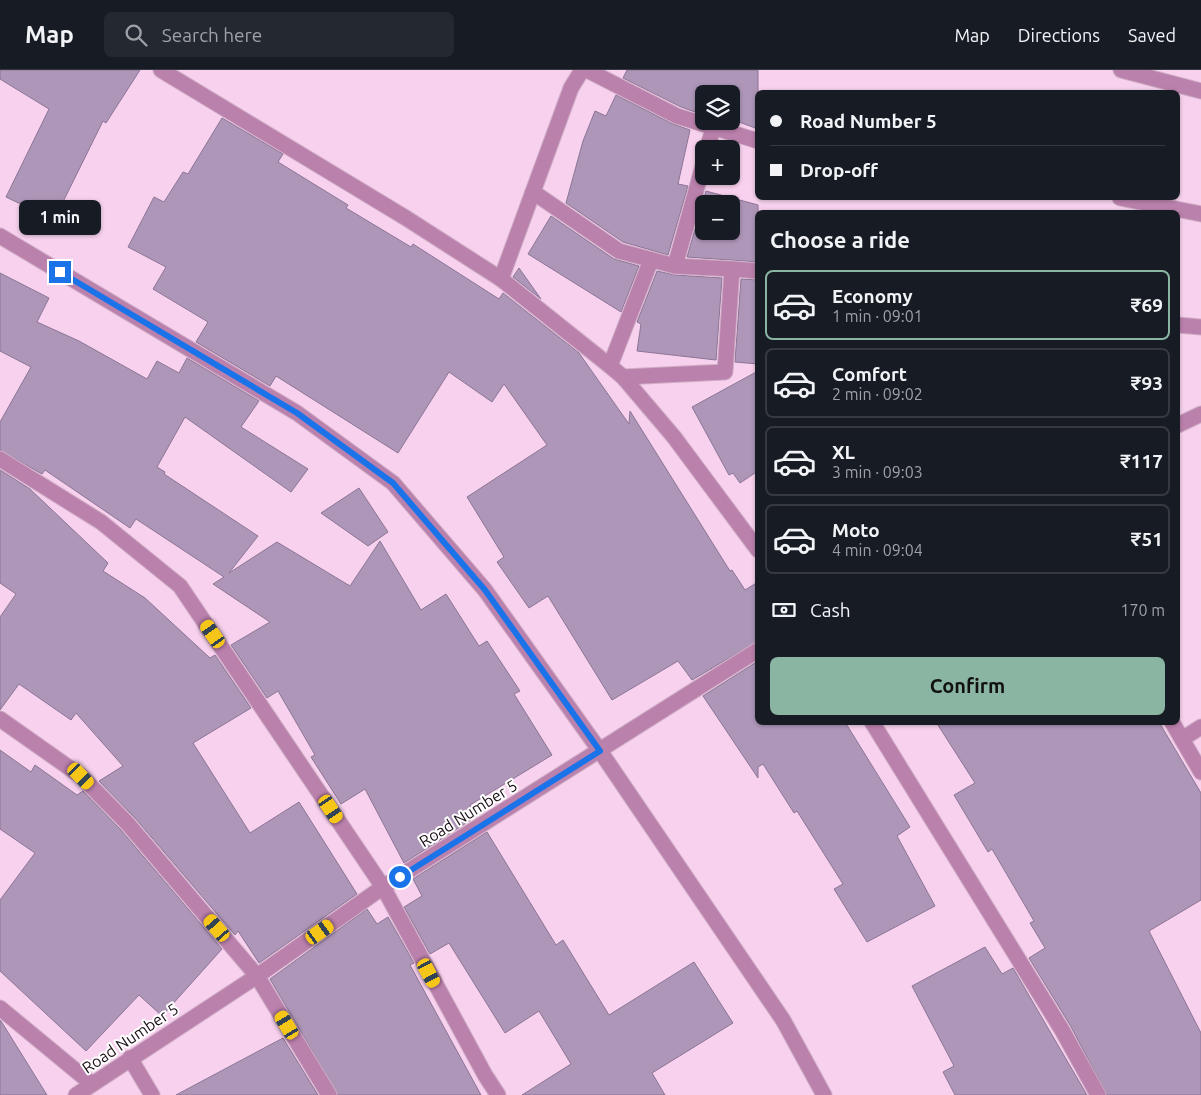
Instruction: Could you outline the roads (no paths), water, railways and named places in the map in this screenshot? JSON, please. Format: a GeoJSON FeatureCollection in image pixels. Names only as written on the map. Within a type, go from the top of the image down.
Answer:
{"type":"FeatureCollection","features":[{"type":"Feature","properties":{"kind":"street"},"geometry":{"type":"LineString","coordinates":[[162,70],[406,218],[501,279],[610,366],[623,377],[674,437],[755,546]]}},
{"type":"Feature","properties":{"kind":"street"},"geometry":{"type":"LineString","coordinates":[[501,279],[571,88],[582,70]]}},
{"type":"Feature","properties":{"kind":"street"},"geometry":{"type":"LineString","coordinates":[[587,70],[677,116],[695,122]]}},
{"type":"Feature","properties":{"kind":"street"},"geometry":{"type":"LineString","coordinates":[[1121,70],[1201,91]]}},
{"type":"Feature","properties":{"kind":"street"},"geometry":{"type":"LineString","coordinates":[[717,130],[755,140]]}},
{"type":"Feature","properties":{"kind":"street"},"geometry":{"type":"LineString","coordinates":[[675,266],[698,185]]}},
{"type":"Feature","properties":{"kind":"street"},"geometry":{"type":"LineString","coordinates":[[533,192],[619,251],[675,266],[755,271]]}},
{"type":"Feature","properties":{"kind":"street"},"geometry":{"type":"LineString","coordinates":[[1130,200],[1201,214]]}},
{"type":"Feature","properties":{"kind":"street"},"geometry":{"type":"LineString","coordinates":[[0,236],[297,413],[393,483],[485,590],[600,751],[782,1020],[824,1095]]}},
{"type":"Feature","properties":{"kind":"street"},"geometry":{"type":"LineString","coordinates":[[610,366],[651,260]]}},
{"type":"Feature","properties":{"kind":"street"},"geometry":{"type":"LineString","coordinates":[[623,377],[725,372],[732,269]]}},
{"type":"Feature","properties":{"kind":"street"},"geometry":{"type":"LineString","coordinates":[[1180,325],[1201,327]]}},
{"type":"Feature","properties":{"kind":"street"},"geometry":{"type":"LineString","coordinates":[[1180,424],[1201,414]]}},
{"type":"Feature","properties":{"kind":"street"},"geometry":{"type":"LineString","coordinates":[[0,460],[101,522],[180,586],[383,887],[485,1076],[498,1095]]}},
{"type":"Feature","properties":{"kind":"street","name":"Road Number 5"},"geometry":{"type":"LineString","coordinates":[[76,1095],[257,976],[383,887],[755,652]]}},
{"type":"Feature","properties":{"kind":"street"},"geometry":{"type":"LineString","coordinates":[[0,719],[81,776],[128,824],[257,976],[329,1095]]}},
{"type":"Feature","properties":{"kind":"street"},"geometry":{"type":"LineString","coordinates":[[874,725],[1062,1030],[1098,1095]]}},
{"type":"Feature","properties":{"kind":"street"},"geometry":{"type":"LineString","coordinates":[[1174,725],[1201,772]]}},
{"type":"Feature","properties":{"kind":"street"},"geometry":{"type":"LineString","coordinates":[[1182,739],[1201,727]]}},
{"type":"Feature","properties":{"kind":"street"},"geometry":{"type":"LineString","coordinates":[[0,1008],[92,1084]]}},
{"type":"Feature","properties":{"kind":"street"},"geometry":{"type":"LineString","coordinates":[[130,1058],[152,1095]]}}]}
